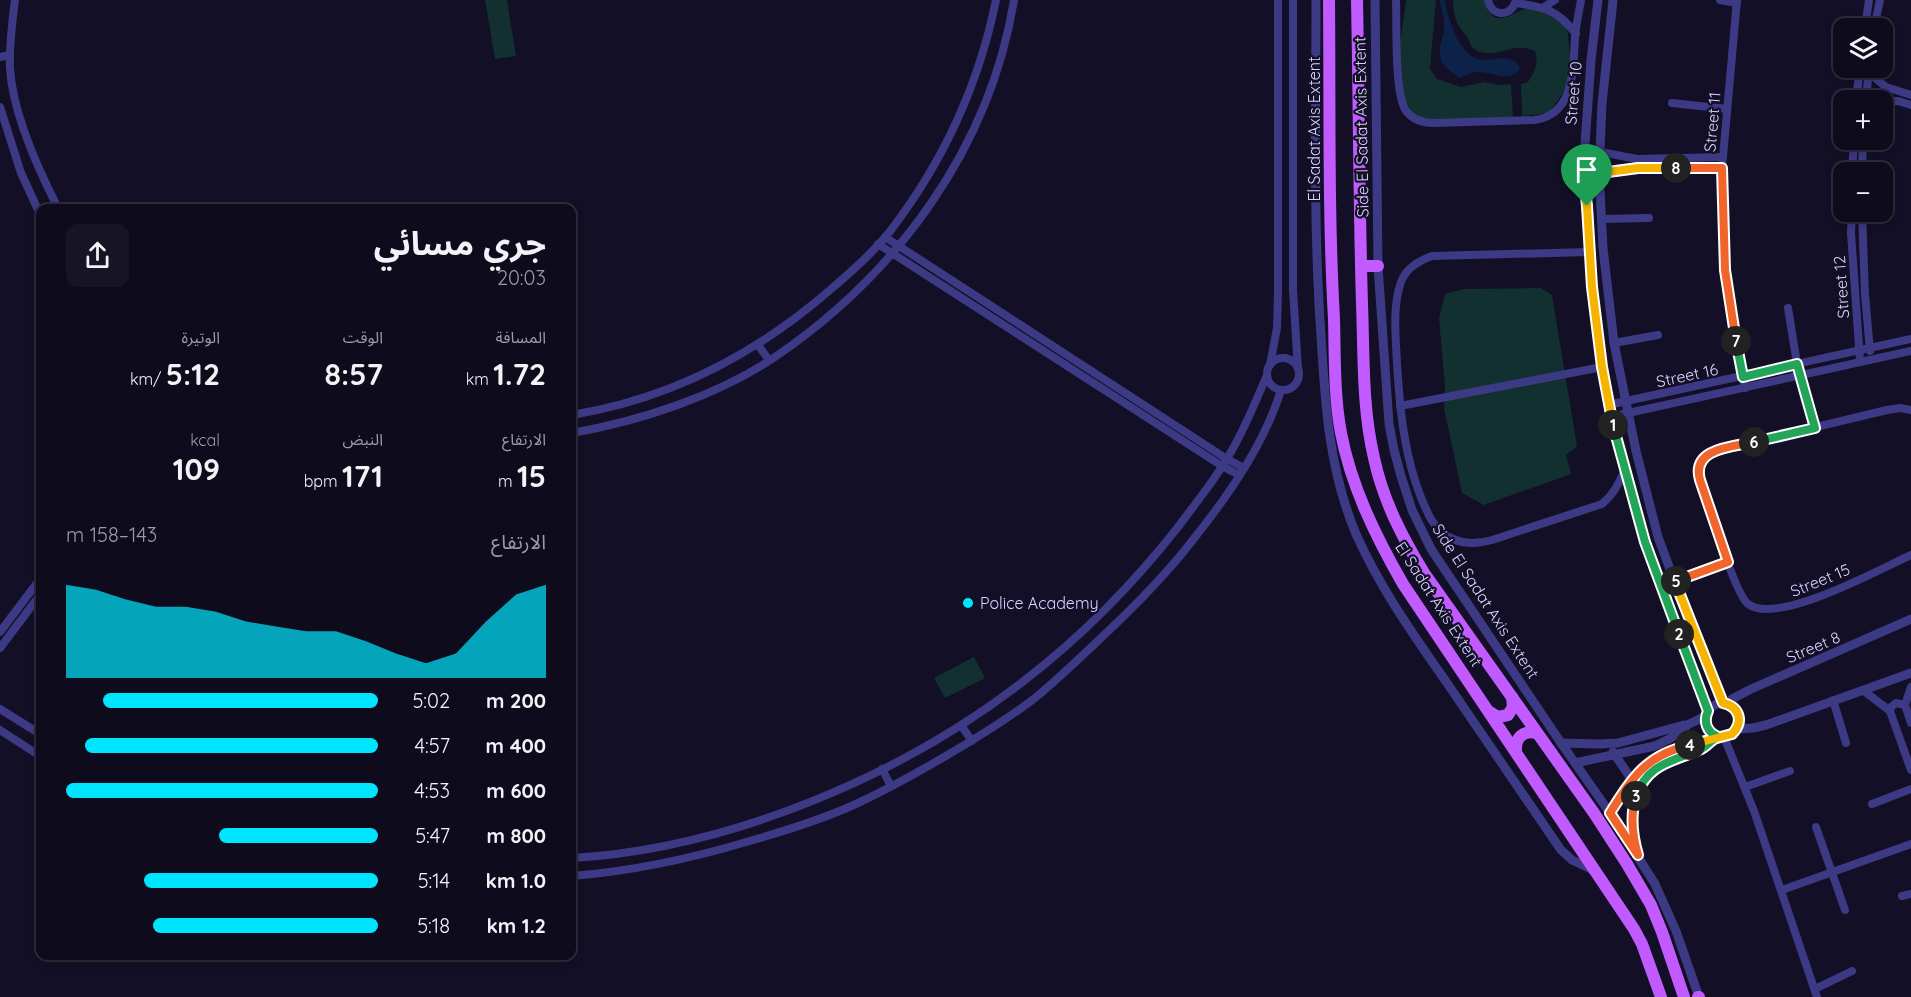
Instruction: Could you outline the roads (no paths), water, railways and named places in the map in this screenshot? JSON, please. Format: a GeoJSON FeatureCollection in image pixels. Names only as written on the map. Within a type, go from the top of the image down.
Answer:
{"type":"FeatureCollection","features":[{"type":"Feature","properties":{"kind":"main road","name":"El Sadat Axis Extent"},"geometry":{"type":"LineString","coordinates":[[1329,0],[1331,269],[1338,400],[1341,433],[1357,489],[1386,555],[1403,584],[1634,929],[1642,944],[1661,997]]}},
{"type":"Feature","properties":{"kind":"main road","name":"El Sadat Axis Extent"},"geometry":{"type":"LineString","coordinates":[[1358,0],[1361,266],[1367,417],[1374,459],[1383,489],[1399,528],[1424,573],[1594,813],[1627,864],[1651,905],[1684,997]]}},
{"type":"Feature","properties":{"kind":"main road"},"geometry":{"type":"LineString","coordinates":[[1361,266],[1378,266]]}},
{"type":"Feature","properties":{"kind":"main road"},"geometry":{"type":"LineString","coordinates":[[1490,712],[1498,717],[1508,715],[1513,707],[1512,697]]}},
{"type":"Feature","properties":{"kind":"main road"},"geometry":{"type":"LineString","coordinates":[[1516,751],[1516,742],[1522,734],[1536,733]]}},
{"type":"Feature","properties":{"kind":"main road"},"geometry":{"type":"LineString","coordinates":[[1627,864],[1638,855]]}},
{"type":"Feature","properties":{"kind":"street"},"geometry":{"type":"LineString","coordinates":[[15,0],[10,34],[10,70],[21,120],[37,167],[56,204]]}},
{"type":"Feature","properties":{"kind":"street"},"geometry":{"type":"LineString","coordinates":[[576,415],[648,397],[722,365],[758,345],[800,316],[850,273],[882,241],[921,188],[953,131],[973,82],[991,26],[996,0]]}},
{"type":"Feature","properties":{"kind":"street"},"geometry":{"type":"LineString","coordinates":[[576,432],[614,425],[681,403],[730,381],[769,360],[846,300],[913,230],[962,154],[983,110],[1000,58],[1014,0]]}},
{"type":"Feature","properties":{"kind":"street"},"geometry":{"type":"LineString","coordinates":[[576,858],[652,848],[780,814],[901,760],[961,725],[1025,681],[1066,647],[1151,561],[1225,462],[1253,408],[1270,365],[1277,328],[1278,292],[1278,0]]}},
{"type":"Feature","properties":{"kind":"street"},"geometry":{"type":"LineString","coordinates":[[1267,375],[1272,385],[1281,390],[1286,390],[1298,380],[1293,290],[1293,0]]}},
{"type":"Feature","properties":{"kind":"street"},"geometry":{"type":"LineString","coordinates":[[1316,0],[1316,268],[1327,428],[1344,500],[1379,580],[1405,622],[1561,850],[1572,860],[1593,870]]}},
{"type":"Feature","properties":{"kind":"street","name":"Side El Sadat Axis Extent"},"geometry":{"type":"LineString","coordinates":[[1375,0],[1378,266],[1389,424],[1394,450],[1412,510],[1431,549],[1638,855],[1665,905],[1699,997]]}},
{"type":"Feature","properties":{"kind":"street"},"geometry":{"type":"LineString","coordinates":[[1396,0],[1401,100],[1408,114],[1420,122],[1427,123],[1527,120],[1549,117],[1561,107],[1568,94],[1581,0]]}},
{"type":"Feature","properties":{"kind":"street"},"geometry":{"type":"LineString","coordinates":[[1488,0],[1492,10],[1503,14],[1509,12],[1516,1],[1544,7],[1562,18],[1576,34]]}},
{"type":"Feature","properties":{"kind":"street"},"geometry":{"type":"LineString","coordinates":[[1544,7],[1555,0]]}},
{"type":"Feature","properties":{"kind":"street","name":"Street 10"},"geometry":{"type":"LineString","coordinates":[[1599,0],[1591,60],[1583,172],[1602,367],[1610,417],[1645,542],[1707,713]]}},
{"type":"Feature","properties":{"kind":"street","name":"Street 10"},"geometry":{"type":"LineString","coordinates":[[1613,0],[1605,64],[1599,172],[1604,260],[1614,344],[1652,515],[1675,582],[1725,703]]}},
{"type":"Feature","properties":{"kind":"street"},"geometry":{"type":"LineString","coordinates":[[1720,0],[1737,2]]}},
{"type":"Feature","properties":{"kind":"street"},"geometry":{"type":"LineString","coordinates":[[1866,18],[1869,0]]}},
{"type":"Feature","properties":{"kind":"street"},"geometry":{"type":"LineString","coordinates":[[1876,18],[1880,0]]}},
{"type":"Feature","properties":{"kind":"street","name":"Street 11"},"geometry":{"type":"LineString","coordinates":[[1737,2],[1722,168],[1725,270],[1732,326],[1745,388]]}},
{"type":"Feature","properties":{"kind":"street"},"geometry":{"type":"LineString","coordinates":[[0,57],[10,55]]}},
{"type":"Feature","properties":{"kind":"street"},"geometry":{"type":"LineString","coordinates":[[0,73],[10,70]]}},
{"type":"Feature","properties":{"kind":"street"},"geometry":{"type":"LineString","coordinates":[[1877,78],[1886,87],[1911,95]]}},
{"type":"Feature","properties":{"kind":"street"},"geometry":{"type":"LineString","coordinates":[[1893,102],[1911,105]]}},
{"type":"Feature","properties":{"kind":"street"},"geometry":{"type":"LineString","coordinates":[[1672,103],[1727,109]]}},
{"type":"Feature","properties":{"kind":"street"},"geometry":{"type":"LineString","coordinates":[[0,107],[21,173],[36,205]]}},
{"type":"Feature","properties":{"kind":"street"},"geometry":{"type":"LineString","coordinates":[[1584,153],[1637,159],[1723,157]]}},
{"type":"Feature","properties":{"kind":"street"},"geometry":{"type":"LineString","coordinates":[[1583,172],[1638,168],[1722,168]]}},
{"type":"Feature","properties":{"kind":"street"},"geometry":{"type":"LineString","coordinates":[[1602,219],[1649,218]]}},
{"type":"Feature","properties":{"kind":"street","name":"Street 12"},"geometry":{"type":"LineString","coordinates":[[1852,222],[1860,361]]}},
{"type":"Feature","properties":{"kind":"street","name":"Street 12"},"geometry":{"type":"LineString","coordinates":[[1862,222],[1871,358]]}},
{"type":"Feature","properties":{"kind":"street"},"geometry":{"type":"LineString","coordinates":[[1851,233],[1862,234]]}},
{"type":"Feature","properties":{"kind":"street"},"geometry":{"type":"LineString","coordinates":[[882,241],[898,246],[1225,462]]}},
{"type":"Feature","properties":{"kind":"street"},"geometry":{"type":"LineString","coordinates":[[882,241],[892,252],[1241,471]]}},
{"type":"Feature","properties":{"kind":"street"},"geometry":{"type":"LineString","coordinates":[[1590,252],[1431,256],[1414,265],[1401,280],[1396,308],[1403,434],[1410,464],[1432,522],[1441,532],[1465,543],[1478,544],[1602,504],[1616,489],[1625,469]]}},
{"type":"Feature","properties":{"kind":"street"},"geometry":{"type":"LineString","coordinates":[[1788,308],[1797,364],[1815,428]]}},
{"type":"Feature","properties":{"kind":"street"},"geometry":{"type":"LineString","coordinates":[[1614,344],[1658,335]]}},
{"type":"Feature","properties":{"kind":"street","name":"Street 16"},"geometry":{"type":"LineString","coordinates":[[1608,405],[1911,339]]}},
{"type":"Feature","properties":{"kind":"street"},"geometry":{"type":"LineString","coordinates":[[758,345],[769,360]]}},
{"type":"Feature","properties":{"kind":"street","name":"Street 16"},"geometry":{"type":"LineString","coordinates":[[1610,417],[1911,351]]}},
{"type":"Feature","properties":{"kind":"street"},"geometry":{"type":"LineString","coordinates":[[1270,365],[1282,358],[1292,361],[1298,369]]}},
{"type":"Feature","properties":{"kind":"street"},"geometry":{"type":"LineString","coordinates":[[1401,406],[1602,367]]}},
{"type":"Feature","properties":{"kind":"street"},"geometry":{"type":"LineString","coordinates":[[576,876],[649,867],[725,849],[799,826],[854,805],[972,741],[1034,698],[1131,610],[1173,565],[1202,528],[1241,471],[1270,419],[1281,390]]}},
{"type":"Feature","properties":{"kind":"street","name":"Street 15"},"geometry":{"type":"LineString","coordinates":[[1911,410],[1900,408],[1887,410],[1712,452],[1707,454],[1699,464],[1698,471],[1741,595],[1746,603],[1760,609],[1773,610],[1804,603],[1911,555]]}},
{"type":"Feature","properties":{"kind":"street"},"geometry":{"type":"LineString","coordinates":[[1675,582],[1728,562]]}},
{"type":"Feature","properties":{"kind":"street"},"geometry":{"type":"LineString","coordinates":[[0,632],[36,584]]}},
{"type":"Feature","properties":{"kind":"street"},"geometry":{"type":"LineString","coordinates":[[0,648],[36,600]]}},
{"type":"Feature","properties":{"kind":"street","name":"Street 8"},"geometry":{"type":"LineString","coordinates":[[1725,703],[1749,690],[1911,620]]}},
{"type":"Feature","properties":{"kind":"street"},"geometry":{"type":"LineString","coordinates":[[1737,729],[1753,728],[1911,673]]}},
{"type":"Feature","properties":{"kind":"street"},"geometry":{"type":"LineString","coordinates":[[1911,687],[1905,705],[1911,723]]}},
{"type":"Feature","properties":{"kind":"street"},"geometry":{"type":"LineString","coordinates":[[1864,691],[1890,711],[1911,770]]}},
{"type":"Feature","properties":{"kind":"street"},"geometry":{"type":"LineString","coordinates":[[1833,700],[1846,742]]}},
{"type":"Feature","properties":{"kind":"street"},"geometry":{"type":"LineString","coordinates":[[1575,763],[1655,746],[1671,738],[1717,704],[1725,703],[1736,710],[1739,716],[1737,729],[1732,734],[1666,751],[1653,759],[1631,780],[1610,813]]}},
{"type":"Feature","properties":{"kind":"street"},"geometry":{"type":"LineString","coordinates":[[1890,711],[1896,703],[1905,705]]}},
{"type":"Feature","properties":{"kind":"street"},"geometry":{"type":"LineString","coordinates":[[0,709],[36,732]]}},
{"type":"Feature","properties":{"kind":"street"},"geometry":{"type":"LineString","coordinates":[[1707,713],[1707,727],[1718,738],[1745,787],[1816,993],[1852,971]]}},
{"type":"Feature","properties":{"kind":"street"},"geometry":{"type":"LineString","coordinates":[[1561,743],[1610,743],[1641,738],[1689,724]]}},
{"type":"Feature","properties":{"kind":"street"},"geometry":{"type":"LineString","coordinates":[[961,725],[972,741]]}},
{"type":"Feature","properties":{"kind":"street"},"geometry":{"type":"LineString","coordinates":[[0,730],[36,753]]}},
{"type":"Feature","properties":{"kind":"street"},"geometry":{"type":"LineString","coordinates":[[1638,855],[1632,822],[1639,789],[1657,768],[1702,748],[1718,738]]}},
{"type":"Feature","properties":{"kind":"street"},"geometry":{"type":"LineString","coordinates":[[1610,743],[1614,755],[1639,789]]}},
{"type":"Feature","properties":{"kind":"street"},"geometry":{"type":"LineString","coordinates":[[882,769],[891,786]]}},
{"type":"Feature","properties":{"kind":"street"},"geometry":{"type":"LineString","coordinates":[[1745,787],[1790,771]]}},
{"type":"Feature","properties":{"kind":"street"},"geometry":{"type":"LineString","coordinates":[[1872,804],[1911,789]]}},
{"type":"Feature","properties":{"kind":"street"},"geometry":{"type":"LineString","coordinates":[[1816,826],[1845,910]]}},
{"type":"Feature","properties":{"kind":"street"},"geometry":{"type":"LineString","coordinates":[[1782,890],[1911,844]]}},
{"type":"Feature","properties":{"kind":"water"},"geometry":{"type":"Polygon","coordinates":[[[1440,0],[1445,0],[1455,34],[1471,56],[1483,60],[1507,58],[1520,68],[1516,73],[1501,76],[1476,72],[1460,78],[1450,71],[1443,64],[1440,55],[1444,25],[1440,0]]]}},
{"type":"Feature","properties":{"kind":"place","name":"Police Academy"},"geometry":{"type":"Point","coordinates":[968,603]}}]}
